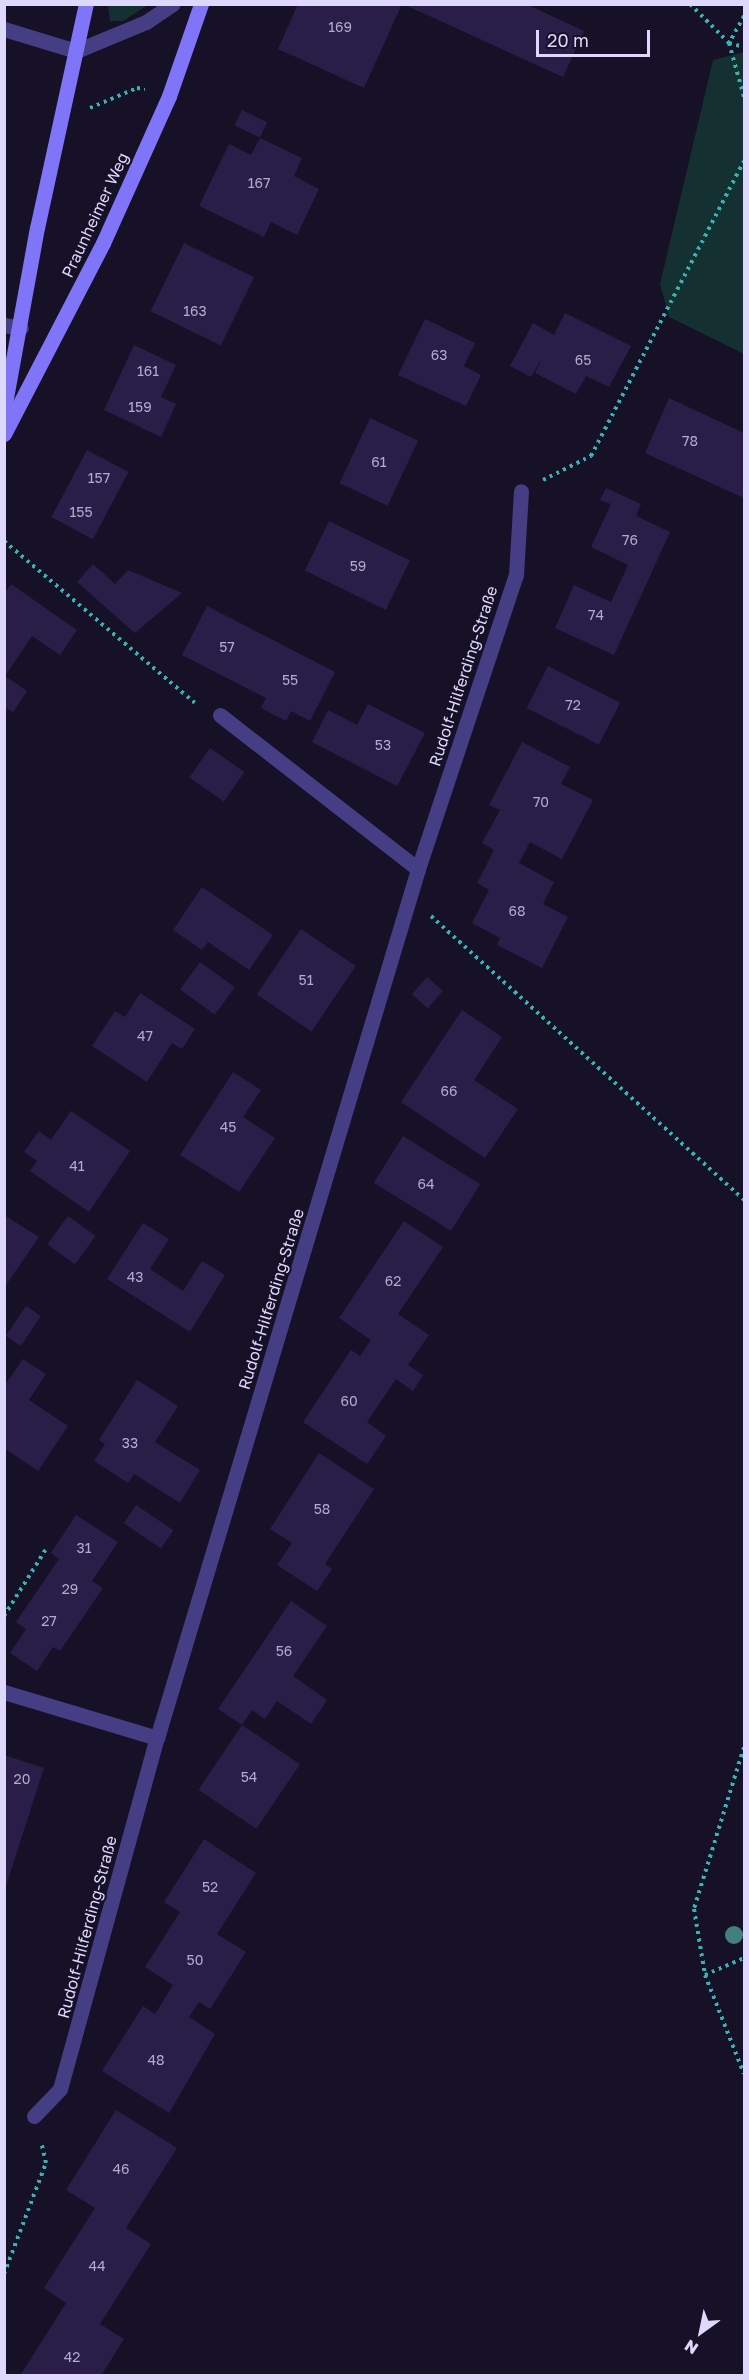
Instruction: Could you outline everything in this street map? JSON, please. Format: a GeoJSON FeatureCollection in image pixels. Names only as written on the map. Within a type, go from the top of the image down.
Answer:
{"type":"FeatureCollection","features":[{"type":"Feature","properties":{"kind":"main road"},"geometry":{"type":"LineString","coordinates":[[4,409],[21,328],[37,228],[86,4]]}},
{"type":"Feature","properties":{"kind":"main road","name":"Praunheimer Weg"},"geometry":{"type":"LineString","coordinates":[[4,434],[103,243],[169,96],[201,4]]}},
{"type":"Feature","properties":{"kind":"street"},"geometry":{"type":"LineString","coordinates":[[4,29],[76,51],[146,22],[173,4]]}},
{"type":"Feature","properties":{"kind":"street"},"geometry":{"type":"LineString","coordinates":[[4,326],[21,328]]}},
{"type":"Feature","properties":{"kind":"street","name":"Rudolf-Hilferding-Straße"},"geometry":{"type":"LineString","coordinates":[[34,2116],[60,2089],[157,1738],[418,869],[516,575],[521,490]]}},
{"type":"Feature","properties":{"kind":"street"},"geometry":{"type":"LineString","coordinates":[[220,715],[418,869]]}},
{"type":"Feature","properties":{"kind":"street"},"geometry":{"type":"LineString","coordinates":[[4,1692],[157,1738]]}},
{"type":"Feature","properties":{"kind":"path"},"geometry":{"type":"LineString","coordinates":[[690,4],[729,43],[744,97]]}},
{"type":"Feature","properties":{"kind":"path"},"geometry":{"type":"LineString","coordinates":[[729,43],[744,16]]}},
{"type":"Feature","properties":{"kind":"path"},"geometry":{"type":"LineString","coordinates":[[729,43],[744,47]]}},
{"type":"Feature","properties":{"kind":"path"},"geometry":{"type":"LineString","coordinates":[[87,109],[137,87],[152,91]]}},
{"type":"Feature","properties":{"kind":"path"},"geometry":{"type":"LineString","coordinates":[[521,490],[591,456],[744,161]]}},
{"type":"Feature","properties":{"kind":"path"},"geometry":{"type":"LineString","coordinates":[[4,541],[195,703],[220,715]]}},
{"type":"Feature","properties":{"kind":"path"},"geometry":{"type":"LineString","coordinates":[[410,898],[744,1200]]}},
{"type":"Feature","properties":{"kind":"path"},"geometry":{"type":"LineString","coordinates":[[4,1616],[46,1549]]}},
{"type":"Feature","properties":{"kind":"path"},"geometry":{"type":"LineString","coordinates":[[744,1747],[694,1909],[705,1974],[744,2074]]}},
{"type":"Feature","properties":{"kind":"path"},"geometry":{"type":"LineString","coordinates":[[705,1974],[744,1958]]}},
{"type":"Feature","properties":{"kind":"path"},"geometry":{"type":"LineString","coordinates":[[4,2274],[46,2163],[34,2116]]}},
{"type":"Feature","properties":{"kind":"green space"},"geometry":{"type":"Polygon","coordinates":[[[108,4],[148,5],[123,21],[110,21],[108,4]]]}},
{"type":"Feature","properties":{"kind":"green space"},"geometry":{"type":"Polygon","coordinates":[[[744,52],[744,354],[669,317],[660,284],[713,60],[744,52]]]}},
{"type":"Feature","properties":{"kind":"building"},"geometry":{"type":"Polygon","coordinates":[[[298,4],[402,4],[364,88],[278,49],[298,4]]]}},
{"type":"Feature","properties":{"kind":"building"},"geometry":{"type":"Polygon","coordinates":[[[403,4],[526,4],[584,31],[563,77],[403,4]]]}},
{"type":"Feature","properties":{"kind":"building"},"geometry":{"type":"Polygon","coordinates":[[[242,110],[267,122],[260,138],[235,125],[242,110]]]}},
{"type":"Feature","properties":{"kind":"building"},"geometry":{"type":"Polygon","coordinates":[[[260,138],[302,158],[294,176],[319,189],[297,235],[271,222],[264,237],[199,206],[229,144],[251,155],[260,138]]]}},
{"type":"Feature","properties":{"kind":"building"},"geometry":{"type":"Polygon","coordinates":[[[184,243],[254,277],[221,346],[151,311],[184,243]]]}},
{"type":"Feature","properties":{"kind":"building"},"geometry":{"type":"Polygon","coordinates":[[[565,313],[631,346],[609,387],[586,376],[576,394],[535,373],[542,358],[531,377],[510,366],[533,323],[554,335],[565,313]]]}},
{"type":"Feature","properties":{"kind":"building"},"geometry":{"type":"Polygon","coordinates":[[[425,319],[475,343],[464,366],[481,375],[466,406],[398,375],[425,319]]]}},
{"type":"Feature","properties":{"kind":"building"},"geometry":{"type":"Polygon","coordinates":[[[134,345],[176,365],[161,397],[176,404],[161,437],[104,410],[134,345]]]}},
{"type":"Feature","properties":{"kind":"building"},"geometry":{"type":"Polygon","coordinates":[[[669,398],[744,433],[744,498],[645,453],[669,398]]]}},
{"type":"Feature","properties":{"kind":"building"},"geometry":{"type":"Polygon","coordinates":[[[370,418],[418,440],[388,506],[340,483],[370,418]]]}},
{"type":"Feature","properties":{"kind":"building"},"geometry":{"type":"Polygon","coordinates":[[[87,450],[128,472],[93,539],[51,517],[87,450]]]}},
{"type":"Feature","properties":{"kind":"building"},"geometry":{"type":"Polygon","coordinates":[[[606,488],[641,504],[636,516],[670,532],[614,655],[555,628],[574,585],[611,602],[628,565],[591,547],[611,504],[600,500],[606,488]]]}},
{"type":"Feature","properties":{"kind":"building"},"geometry":{"type":"Polygon","coordinates":[[[329,521],[410,560],[386,610],[305,570],[329,521]]]}},
{"type":"Feature","properties":{"kind":"building"},"geometry":{"type":"Polygon","coordinates":[[[93,564],[115,584],[128,570],[182,593],[135,633],[77,582],[93,564]]]}},
{"type":"Feature","properties":{"kind":"building"},"geometry":{"type":"Polygon","coordinates":[[[11,584],[77,630],[60,655],[32,636],[5,676],[27,691],[13,712],[4,707],[4,594],[11,584]]]}},
{"type":"Feature","properties":{"kind":"building"},"geometry":{"type":"Polygon","coordinates":[[[207,606],[335,672],[310,721],[291,711],[286,721],[261,708],[266,698],[182,655],[207,606]]]}},
{"type":"Feature","properties":{"kind":"building"},"geometry":{"type":"Polygon","coordinates":[[[548,666],[620,703],[599,745],[527,708],[548,666]]]}},
{"type":"Feature","properties":{"kind":"building"},"geometry":{"type":"Polygon","coordinates":[[[368,704],[425,733],[397,786],[312,742],[328,710],[357,725],[368,704]]]}},
{"type":"Feature","properties":{"kind":"building"},"geometry":{"type":"Polygon","coordinates":[[[522,742],[570,767],[561,784],[593,800],[562,859],[530,842],[519,863],[554,882],[543,904],[568,917],[542,968],[497,945],[500,938],[472,923],[489,890],[477,883],[494,850],[482,843],[500,810],[489,805],[522,742]]]}},
{"type":"Feature","properties":{"kind":"building"},"geometry":{"type":"Polygon","coordinates":[[[210,748],[244,772],[224,802],[189,777],[210,748]]]}},
{"type":"Feature","properties":{"kind":"building"},"geometry":{"type":"Polygon","coordinates":[[[202,887],[273,935],[249,970],[208,942],[202,950],[173,930],[202,887]]]}},
{"type":"Feature","properties":{"kind":"building"},"geometry":{"type":"Polygon","coordinates":[[[301,929],[356,966],[312,1031],[257,994],[301,929]]]}},
{"type":"Feature","properties":{"kind":"building"},"geometry":{"type":"Polygon","coordinates":[[[200,962],[235,987],[215,1015],[180,990],[200,962]]]}},
{"type":"Feature","properties":{"kind":"building"},"geometry":{"type":"Polygon","coordinates":[[[427,977],[443,991],[428,1008],[412,994],[427,977]]]}},
{"type":"Feature","properties":{"kind":"building"},"geometry":{"type":"Polygon","coordinates":[[[140,993],[195,1029],[182,1049],[172,1043],[147,1082],[92,1046],[115,1011],[125,1017],[140,993]]]}},
{"type":"Feature","properties":{"kind":"building"},"geometry":{"type":"Polygon","coordinates":[[[462,1010],[502,1037],[474,1080],[518,1109],[485,1158],[401,1102],[462,1010]]]}},
{"type":"Feature","properties":{"kind":"building"},"geometry":{"type":"Polygon","coordinates":[[[233,1072],[261,1090],[243,1117],[275,1138],[239,1192],[180,1155],[233,1072]]]}},
{"type":"Feature","properties":{"kind":"building"},"geometry":{"type":"Polygon","coordinates":[[[71,1111],[130,1151],[89,1212],[30,1171],[37,1161],[24,1152],[39,1131],[51,1140],[71,1111]]]}},
{"type":"Feature","properties":{"kind":"building"},"geometry":{"type":"Polygon","coordinates":[[[403,1136],[480,1184],[451,1231],[374,1183],[403,1136]]]}},
{"type":"Feature","properties":{"kind":"building"},"geometry":{"type":"Polygon","coordinates":[[[4,1215],[39,1237],[4,1288],[4,1215]]]}},
{"type":"Feature","properties":{"kind":"building"},"geometry":{"type":"Polygon","coordinates":[[[68,1216],[96,1236],[75,1264],[47,1244],[68,1216]]]}},
{"type":"Feature","properties":{"kind":"building"},"geometry":{"type":"Polygon","coordinates":[[[404,1221],[443,1247],[398,1314],[429,1335],[408,1365],[423,1375],[413,1391],[396,1379],[367,1422],[386,1436],[367,1464],[303,1422],[351,1350],[360,1356],[371,1340],[339,1318],[404,1221]]]}},
{"type":"Feature","properties":{"kind":"building"},"geometry":{"type":"Polygon","coordinates":[[[143,1223],[169,1239],[150,1269],[183,1291],[202,1261],[225,1275],[190,1332],[107,1279],[143,1223]]]}},
{"type":"Feature","properties":{"kind":"building"},"geometry":{"type":"Polygon","coordinates":[[[26,1306],[41,1316],[21,1346],[6,1336],[26,1306]]]}},
{"type":"Feature","properties":{"kind":"building"},"geometry":{"type":"Polygon","coordinates":[[[23,1359],[46,1374],[29,1400],[68,1426],[38,1471],[4,1448],[4,1386],[23,1359]]]}},
{"type":"Feature","properties":{"kind":"building"},"geometry":{"type":"Polygon","coordinates":[[[137,1380],[178,1406],[155,1442],[200,1470],[180,1503],[134,1474],[128,1483],[94,1461],[105,1444],[99,1440],[137,1380]]]}},
{"type":"Feature","properties":{"kind":"building"},"geometry":{"type":"Polygon","coordinates":[[[319,1453],[374,1489],[325,1564],[332,1569],[317,1591],[277,1565],[292,1543],[270,1529],[319,1453]]]}},
{"type":"Feature","properties":{"kind":"building"},"geometry":{"type":"Polygon","coordinates":[[[136,1505],[173,1530],[161,1548],[124,1523],[136,1505]]]}},
{"type":"Feature","properties":{"kind":"building"},"geometry":{"type":"Polygon","coordinates":[[[76,1515],[118,1542],[92,1581],[103,1588],[60,1651],[53,1647],[37,1671],[10,1653],[26,1629],[16,1622],[59,1559],[51,1553],[76,1515]]]}},
{"type":"Feature","properties":{"kind":"building"},"geometry":{"type":"Polygon","coordinates":[[[291,1601],[327,1626],[293,1676],[327,1700],[311,1724],[277,1701],[265,1719],[252,1710],[242,1725],[218,1709],[291,1601]]]}},
{"type":"Feature","properties":{"kind":"building"},"geometry":{"type":"Polygon","coordinates":[[[242,1725],[300,1764],[256,1829],[198,1790],[242,1725]]]}},
{"type":"Feature","properties":{"kind":"building"},"geometry":{"type":"Polygon","coordinates":[[[4,1755],[44,1768],[5,1889],[4,1889],[4,1755]]]}},
{"type":"Feature","properties":{"kind":"building"},"geometry":{"type":"Polygon","coordinates":[[[204,1839],[256,1873],[217,1934],[246,1952],[210,2009],[199,2002],[189,2017],[215,2034],[169,2113],[102,2071],[143,2006],[155,2014],[173,1985],[145,1967],[180,1912],[164,1902],[204,1839]]]}},
{"type":"Feature","properties":{"kind":"building"},"geometry":{"type":"Polygon","coordinates":[[[116,2110],[177,2148],[126,2228],[151,2244],[100,2324],[124,2339],[101,2376],[20,2376],[66,2303],[44,2288],[95,2208],[66,2190],[116,2110]]]}}]}
